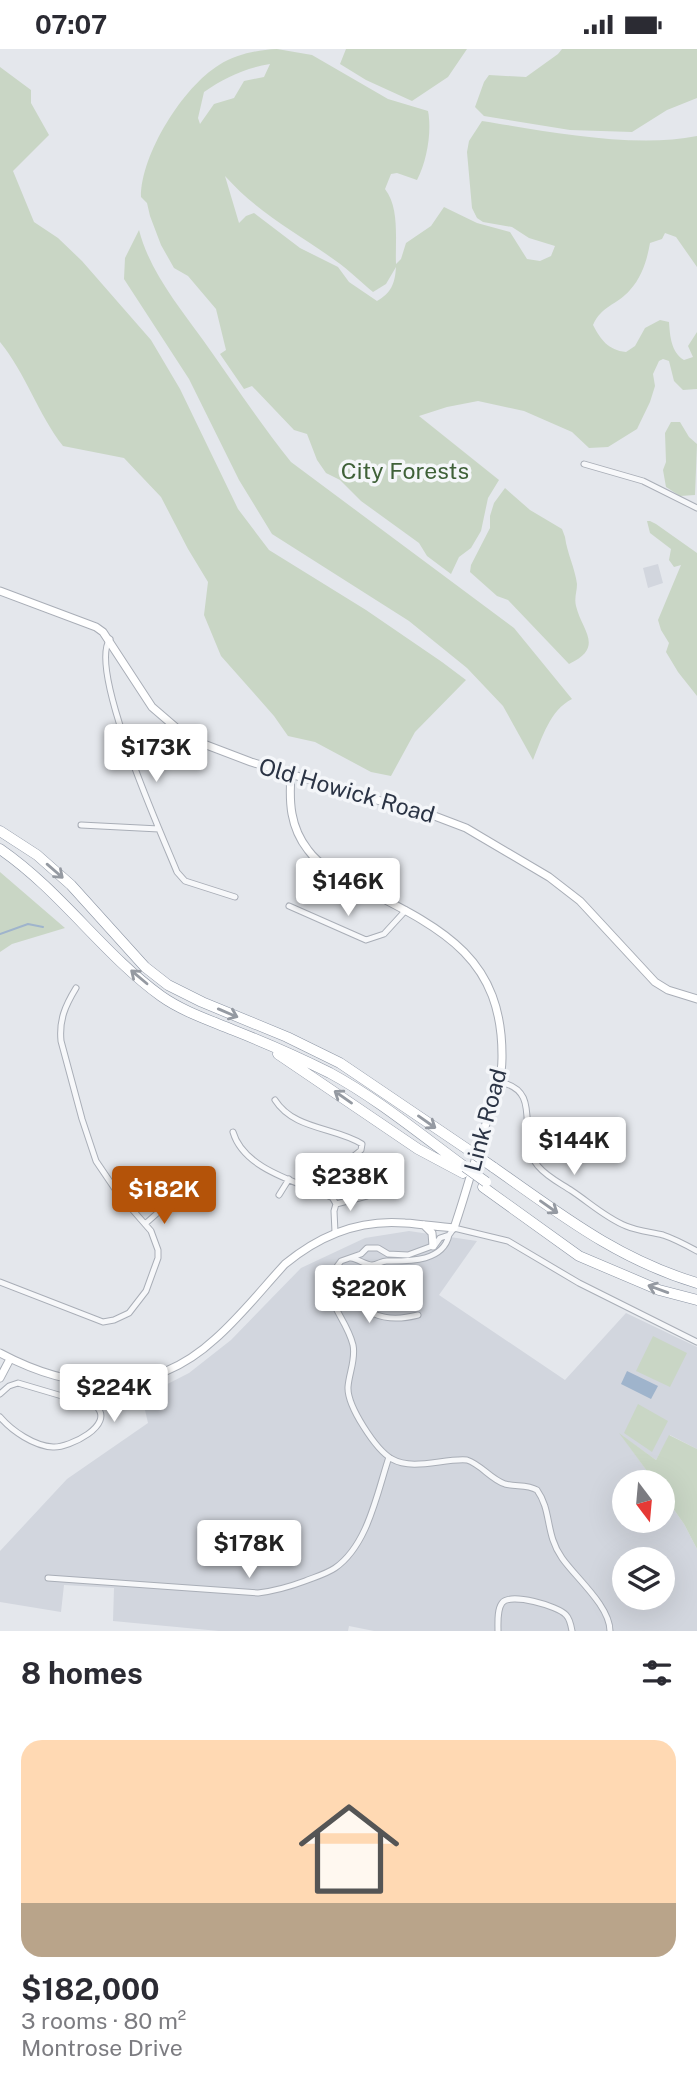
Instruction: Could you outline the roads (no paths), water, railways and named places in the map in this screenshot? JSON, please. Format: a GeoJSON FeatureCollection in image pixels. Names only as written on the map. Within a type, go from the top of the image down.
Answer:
{"type":"FeatureCollection","features":[{"type":"Feature","properties":{"kind":"highway"},"geometry":{"type":"LineString","coordinates":[[0,831],[37,855],[71,885],[145,968],[168,985],[288,1037],[340,1063],[589,1235],[665,1273],[697,1283]]}},
{"type":"Feature","properties":{"kind":"highway"},"geometry":{"type":"LineString","coordinates":[[0,849],[36,877],[111,953],[163,997],[196,1015],[281,1049],[332,1074],[383,1107],[464,1170],[583,1254],[659,1290],[697,1300]]}},
{"type":"Feature","properties":{"kind":"street"},"geometry":{"type":"LineString","coordinates":[[584,464],[643,481],[697,508]]}},
{"type":"Feature","properties":{"kind":"street","name":"Old Howick Road"},"geometry":{"type":"LineString","coordinates":[[0,591],[96,627],[110,639],[152,707],[174,728],[199,744],[291,774],[425,812],[478,834],[549,877],[580,901],[655,982],[668,990],[697,999]]}},
{"type":"Feature","properties":{"kind":"street"},"geometry":{"type":"LineString","coordinates":[[110,639],[104,652],[114,708],[159,829],[181,878],[235,897]]}},
{"type":"Feature","properties":{"kind":"street","name":"Link Road"},"geometry":{"type":"LineString","coordinates":[[291,774],[291,812],[296,829],[309,853],[337,875],[406,910],[464,949],[496,1004],[502,1062],[499,1082],[454,1228]]}},
{"type":"Feature","properties":{"kind":"street"},"geometry":{"type":"LineString","coordinates":[[81,825],[159,829]]}},
{"type":"Feature","properties":{"kind":"street"},"geometry":{"type":"LineString","coordinates":[[289,906],[366,940],[384,934],[406,910]]}},
{"type":"Feature","properties":{"kind":"street"},"geometry":{"type":"LineString","coordinates":[[0,1282],[103,1322],[129,1313],[146,1291],[158,1258],[155,1237],[101,1169],[91,1150],[61,1041],[60,1029],[66,1004],[76,988]]}},
{"type":"Feature","properties":{"kind":"street"},"geometry":{"type":"LineString","coordinates":[[499,1082],[515,1086],[523,1095],[534,1162],[548,1176],[619,1223],[664,1235],[697,1251]]}},
{"type":"Feature","properties":{"kind":"street"},"geometry":{"type":"LineString","coordinates":[[275,1100],[287,1114],[313,1127],[362,1144],[361,1150],[331,1177],[331,1197]]}},
{"type":"Feature","properties":{"kind":"street"},"geometry":{"type":"LineString","coordinates":[[233,1132],[240,1148],[249,1157],[289,1179],[331,1197],[337,1204]]}},
{"type":"Feature","properties":{"kind":"street"},"geometry":{"type":"LineString","coordinates":[[145,1224],[197,1178]]}},
{"type":"Feature","properties":{"kind":"street"},"geometry":{"type":"LineString","coordinates":[[279,1195],[289,1179]]}},
{"type":"Feature","properties":{"kind":"street"},"geometry":{"type":"LineString","coordinates":[[337,1204],[367,1196]]}},
{"type":"Feature","properties":{"kind":"street"},"geometry":{"type":"LineString","coordinates":[[335,1232],[334,1211],[337,1204]]}},
{"type":"Feature","properties":{"kind":"street"},"geometry":{"type":"LineString","coordinates":[[0,1353],[10,1359],[79,1382],[121,1383],[158,1375],[214,1341],[298,1254],[335,1232],[382,1223],[454,1228],[509,1241],[579,1283],[697,1342]]}},
{"type":"Feature","properties":{"kind":"street"},"geometry":{"type":"LineString","coordinates":[[423,1224],[432,1233],[433,1246]]}},
{"type":"Feature","properties":{"kind":"street"},"geometry":{"type":"LineString","coordinates":[[348,1257],[363,1260],[370,1265],[385,1260],[419,1260],[443,1248],[454,1228]]}},
{"type":"Feature","properties":{"kind":"street"},"geometry":{"type":"LineString","coordinates":[[449,1235],[440,1238],[433,1246],[408,1255],[388,1254],[372,1247],[338,1264],[331,1279],[331,1299],[353,1344],[354,1355],[348,1385],[351,1404],[389,1457],[405,1464],[467,1460],[477,1463],[502,1483],[537,1490],[545,1506],[553,1544],[598,1603],[607,1618],[610,1631]]}},
{"type":"Feature","properties":{"kind":"street"},"geometry":{"type":"LineString","coordinates":[[331,1279],[341,1281],[358,1303],[381,1316],[396,1320],[418,1315]]}},
{"type":"Feature","properties":{"kind":"street"},"geometry":{"type":"LineString","coordinates":[[0,1378],[10,1359]]}},
{"type":"Feature","properties":{"kind":"street"},"geometry":{"type":"LineString","coordinates":[[0,1417],[19,1433],[41,1444],[56,1447],[84,1437],[101,1420],[100,1409],[96,1406],[18,1383],[2,1392]]}},
{"type":"Feature","properties":{"kind":"street"},"geometry":{"type":"LineString","coordinates":[[48,1578],[258,1593],[276,1591],[302,1582],[332,1570],[354,1548],[364,1531],[389,1457]]}},
{"type":"Feature","properties":{"kind":"street"},"geometry":{"type":"LineString","coordinates":[[498,1631],[501,1605],[511,1598],[563,1612],[572,1631]]}},
{"type":"Feature","properties":{"kind":"water"},"geometry":{"type":"Polygon","coordinates":[[[627,1371],[658,1386],[651,1399],[621,1384],[627,1371]]]}},
{"type":"Feature","properties":{"kind":"waterway"},"geometry":{"type":"LineString","coordinates":[[0,934],[28,924],[43,927]]}},
{"type":"Feature","properties":{"kind":"park label","name":"City Forests"},"geometry":{"type":"Point","coordinates":[405,470]}}]}
